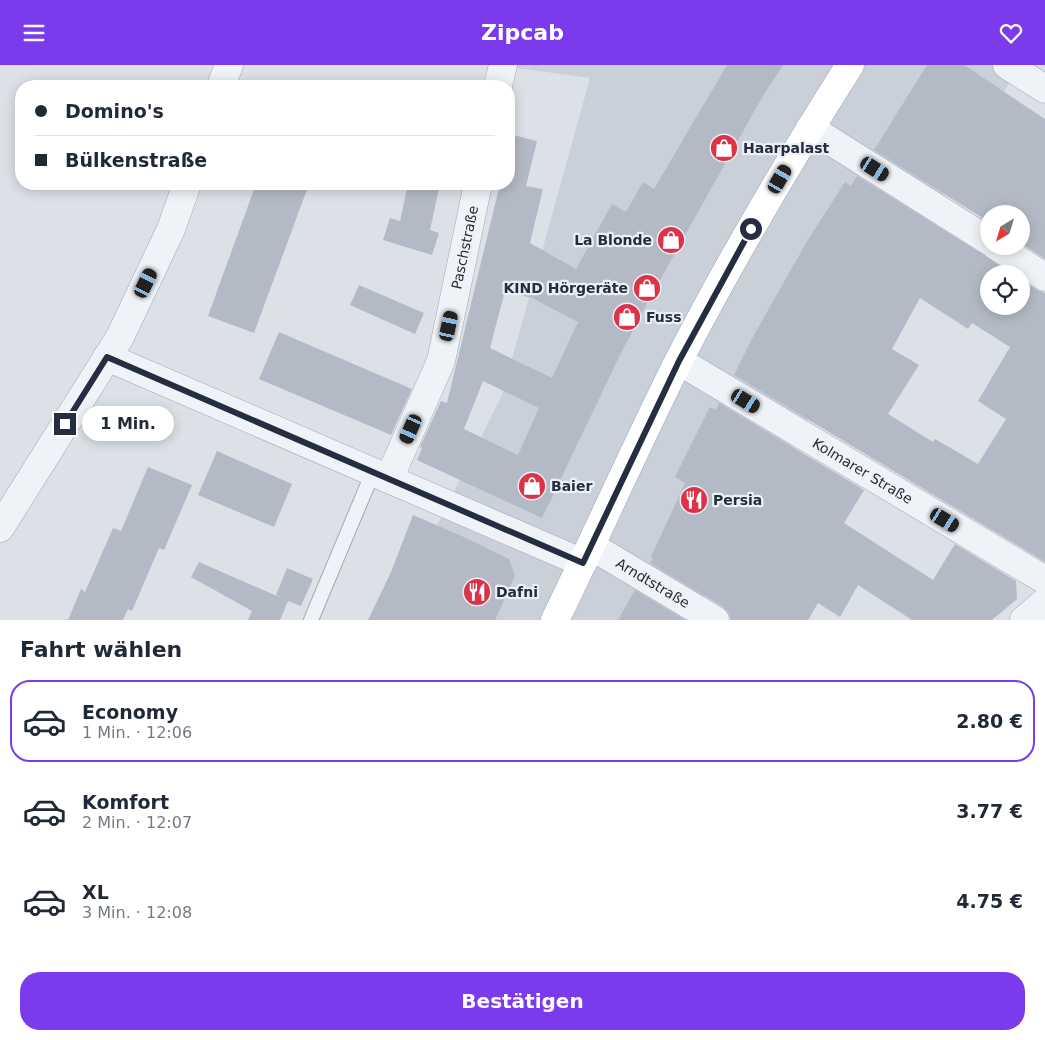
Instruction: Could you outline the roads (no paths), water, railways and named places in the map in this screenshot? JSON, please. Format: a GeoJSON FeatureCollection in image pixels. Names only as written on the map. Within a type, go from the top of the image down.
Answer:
{"type":"FeatureCollection","features":[{"type":"Feature","properties":{"kind":"main road"},"geometry":{"type":"LineString","coordinates":[[555,620],[679,361],[731,262],[850,65]]}},
{"type":"Feature","properties":{"kind":"street"},"geometry":{"type":"LineString","coordinates":[[499,80],[503,65]]}},
{"type":"Feature","properties":{"kind":"street"},"geometry":{"type":"LineString","coordinates":[[1007,65],[1045,89]]}},
{"type":"Feature","properties":{"kind":"street"},"geometry":{"type":"LineString","coordinates":[[810,129],[980,235]]}},
{"type":"Feature","properties":{"kind":"street"},"geometry":{"type":"LineString","coordinates":[[0,528],[120,337],[172,229],[185,190]]}},
{"type":"Feature","properties":{"kind":"street","name":"Paschstraße"},"geometry":{"type":"LineString","coordinates":[[381,476],[441,361],[477,190]]}},
{"type":"Feature","properties":{"kind":"street"},"geometry":{"type":"LineString","coordinates":[[1010,255],[1045,277]]}},
{"type":"Feature","properties":{"kind":"street","name":"Arndtstraße"},"geometry":{"type":"LineString","coordinates":[[107,357],[381,476],[587,555],[715,620]]}},
{"type":"Feature","properties":{"kind":"street","name":"Kolmarer Straße"},"geometry":{"type":"LineString","coordinates":[[679,361],[1045,580]]}},
{"type":"Feature","properties":{"kind":"street"},"geometry":{"type":"LineString","coordinates":[[1024,620],[1045,602]]}},
{"type":"Feature","properties":{"kind":"lane","name":"Paschstraße"},"geometry":{"type":"LineString","coordinates":[[311,620],[381,476]]}},
{"type":"Feature","properties":{"kind":"place","name":"Haarpalast"},"geometry":{"type":"Point","coordinates":[724,148]}},
{"type":"Feature","properties":{"kind":"place","name":"La Blonde"},"geometry":{"type":"Point","coordinates":[671,240]}},
{"type":"Feature","properties":{"kind":"place","name":"KIND Hörgeräte"},"geometry":{"type":"Point","coordinates":[647,288]}},
{"type":"Feature","properties":{"kind":"place","name":"Fuss"},"geometry":{"type":"Point","coordinates":[627,317]}},
{"type":"Feature","properties":{"kind":"place","name":"Baier"},"geometry":{"type":"Point","coordinates":[532,486]}},
{"type":"Feature","properties":{"kind":"place","name":"Persia"},"geometry":{"type":"Point","coordinates":[694,500]}},
{"type":"Feature","properties":{"kind":"place","name":"Dafni"},"geometry":{"type":"Point","coordinates":[477,592]}}]}
